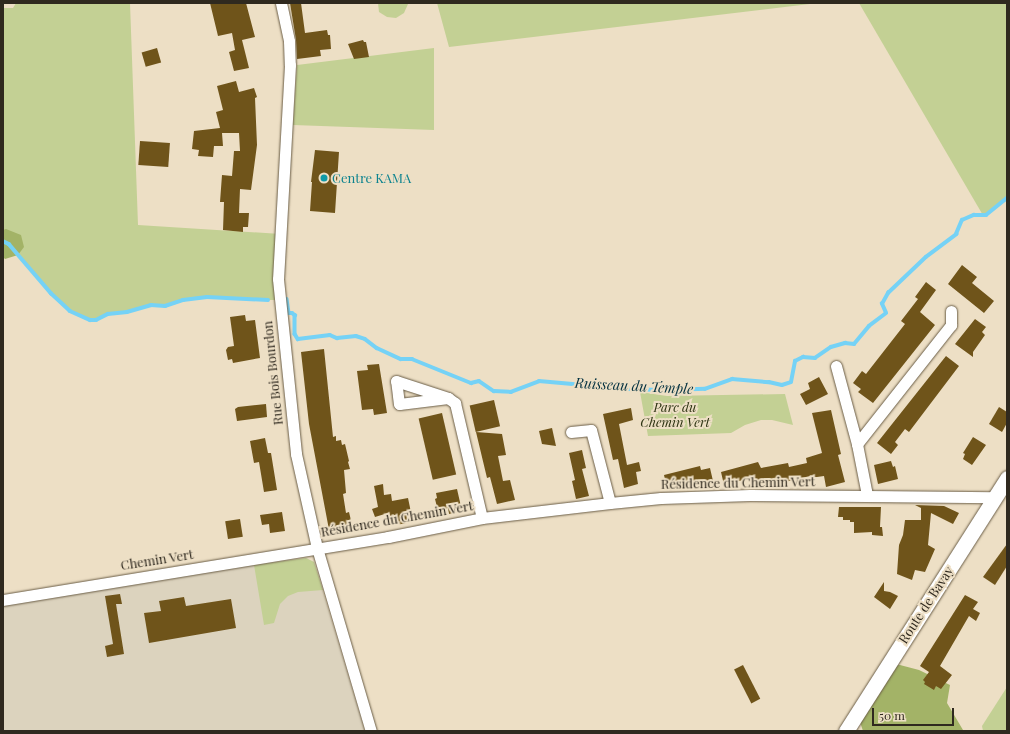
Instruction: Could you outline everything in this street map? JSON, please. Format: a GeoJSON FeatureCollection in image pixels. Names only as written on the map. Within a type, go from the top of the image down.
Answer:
{"type":"FeatureCollection","features":[{"type":"Feature","properties":{"kind":"main road","name":"Route de Bavay"},"geometry":{"type":"LineString","coordinates":[[846,731],[1007,478]]}},
{"type":"Feature","properties":{"kind":"street","name":"Rue Bois Bourdon"},"geometry":{"type":"LineString","coordinates":[[280,3],[289,41],[290,65],[278,279],[296,454],[316,548],[371,731]]}},
{"type":"Feature","properties":{"kind":"street"},"geometry":{"type":"LineString","coordinates":[[857,444],[950,325],[951,311]]}},
{"type":"Feature","properties":{"kind":"street"},"geometry":{"type":"LineString","coordinates":[[836,366],[857,444],[867,495]]}},
{"type":"Feature","properties":{"kind":"street","name":"Résidence du Chemin Vert"},"geometry":{"type":"LineString","coordinates":[[448,398],[455,403],[457,409],[482,518]]}},
{"type":"Feature","properties":{"kind":"street"},"geometry":{"type":"LineString","coordinates":[[571,432],[591,430],[610,503]]}},
{"type":"Feature","properties":{"kind":"street","name":"Résidence du Chemin Vert"},"geometry":{"type":"LineString","coordinates":[[316,548],[388,537],[482,518],[661,498],[750,495],[995,497]]}},
{"type":"Feature","properties":{"kind":"street","name":"Chemin Vert"},"geometry":{"type":"LineString","coordinates":[[3,600],[316,548]]}},
{"type":"Feature","properties":{"kind":"shaded area"},"geometry":{"type":"Polygon","coordinates":[[[306,558],[314,562],[365,731],[3,731],[3,600],[223,564],[254,565],[306,558]]]}},
{"type":"Feature","properties":{"kind":"green space"},"geometry":{"type":"Polygon","coordinates":[[[16,3],[130,3],[138,225],[281,234],[280,300],[207,297],[183,300],[165,306],[151,305],[127,312],[108,314],[96,320],[90,320],[70,311],[51,293],[9,244],[3,241],[3,8],[13,8],[16,3]]]}},
{"type":"Feature","properties":{"kind":"green space"},"geometry":{"type":"Polygon","coordinates":[[[378,3],[408,4],[404,13],[396,18],[387,17],[379,12],[378,3]]]}},
{"type":"Feature","properties":{"kind":"green space"},"geometry":{"type":"Polygon","coordinates":[[[437,3],[818,3],[449,47],[437,3]]]}},
{"type":"Feature","properties":{"kind":"green space"},"geometry":{"type":"Polygon","coordinates":[[[859,3],[1007,3],[1007,200],[984,217],[859,3]]]}},
{"type":"Feature","properties":{"kind":"green space"},"geometry":{"type":"Polygon","coordinates":[[[434,48],[434,130],[293,125],[297,65],[434,48]]]}},
{"type":"Feature","properties":{"kind":"green space"},"geometry":{"type":"Polygon","coordinates":[[[6,229],[21,235],[24,247],[18,255],[5,259],[3,257],[3,230],[6,229]]]}},
{"type":"Feature","properties":{"kind":"green space","name":"Parc du Chemin Vert"},"geometry":{"type":"Polygon","coordinates":[[[640,392],[667,396],[785,394],[793,425],[772,420],[761,420],[745,425],[731,433],[648,436],[640,392]]]}},
{"type":"Feature","properties":{"kind":"green space"},"geometry":{"type":"Polygon","coordinates":[[[306,558],[314,562],[323,590],[298,592],[288,596],[280,604],[274,623],[264,625],[254,565],[306,558]]]}},
{"type":"Feature","properties":{"kind":"green space"},"geometry":{"type":"Polygon","coordinates":[[[888,665],[900,665],[919,670],[950,685],[947,703],[963,730],[970,731],[863,731],[857,713],[888,665]]]}},
{"type":"Feature","properties":{"kind":"green space"},"geometry":{"type":"Polygon","coordinates":[[[1007,687],[1007,731],[983,731],[982,726],[1007,687]]]}},
{"type":"Feature","properties":{"kind":"building"},"geometry":{"type":"Polygon","coordinates":[[[210,3],[246,3],[255,37],[242,40],[249,68],[234,71],[229,52],[235,50],[232,33],[218,36],[210,3]]]}},
{"type":"Feature","properties":{"kind":"building"},"geometry":{"type":"Polygon","coordinates":[[[290,3],[301,3],[305,33],[327,30],[328,35],[330,35],[331,49],[320,50],[321,56],[297,59],[296,40],[290,3]]]}},
{"type":"Feature","properties":{"kind":"building"},"geometry":{"type":"Polygon","coordinates":[[[363,40],[366,42],[369,57],[354,59],[348,44],[363,40]]]}},
{"type":"Feature","properties":{"kind":"building"},"geometry":{"type":"Polygon","coordinates":[[[157,48],[161,62],[146,67],[142,52],[157,48]]]}},
{"type":"Feature","properties":{"kind":"building"},"geometry":{"type":"Polygon","coordinates":[[[236,81],[239,92],[254,88],[257,97],[255,98],[257,145],[251,190],[240,189],[239,213],[249,213],[248,227],[243,227],[243,232],[223,230],[224,202],[220,202],[222,175],[232,176],[234,151],[240,151],[239,133],[222,133],[223,146],[214,146],[213,157],[198,156],[199,150],[192,149],[194,131],[220,128],[216,112],[223,110],[217,86],[236,81]]]}},
{"type":"Feature","properties":{"kind":"building"},"geometry":{"type":"Polygon","coordinates":[[[140,141],[170,143],[168,167],[138,165],[140,141]]]}},
{"type":"Feature","properties":{"kind":"building","name":"Centre KAMA"},"geometry":{"type":"Polygon","coordinates":[[[315,150],[339,152],[335,213],[310,211],[311,182],[315,150]]]}},
{"type":"Feature","properties":{"kind":"building"},"geometry":{"type":"Polygon","coordinates":[[[962,265],[977,277],[972,283],[994,301],[984,313],[948,284],[962,265]]]}},
{"type":"Feature","properties":{"kind":"building"},"geometry":{"type":"Polygon","coordinates":[[[926,282],[936,290],[920,312],[935,325],[873,403],[858,392],[861,389],[853,383],[862,371],[866,374],[905,324],[901,321],[918,299],[915,297],[926,282]]]}},
{"type":"Feature","properties":{"kind":"building"},"geometry":{"type":"Polygon","coordinates":[[[245,315],[246,321],[255,320],[260,358],[233,363],[232,359],[228,360],[226,350],[228,347],[234,346],[230,317],[245,315]]]}},
{"type":"Feature","properties":{"kind":"building"},"geometry":{"type":"Polygon","coordinates":[[[975,319],[986,327],[982,332],[985,335],[973,352],[973,357],[955,344],[975,319]]]}},
{"type":"Feature","properties":{"kind":"building"},"geometry":{"type":"Polygon","coordinates":[[[324,349],[333,437],[336,436],[336,441],[341,440],[342,445],[345,444],[349,461],[350,469],[344,470],[346,493],[343,494],[346,513],[349,512],[353,529],[330,535],[309,424],[301,352],[324,349]]]}},
{"type":"Feature","properties":{"kind":"building"},"geometry":{"type":"Polygon","coordinates":[[[946,356],[959,366],[909,432],[905,429],[895,442],[898,445],[891,454],[877,443],[946,356]]]}},
{"type":"Feature","properties":{"kind":"building"},"geometry":{"type":"Polygon","coordinates":[[[379,364],[387,413],[374,415],[373,409],[362,410],[357,371],[368,370],[367,365],[379,364]]]}},
{"type":"Feature","properties":{"kind":"building"},"geometry":{"type":"Polygon","coordinates":[[[819,377],[828,394],[806,405],[800,394],[810,389],[808,383],[819,377]]]}},
{"type":"Feature","properties":{"kind":"building"},"geometry":{"type":"Polygon","coordinates":[[[494,400],[500,426],[476,432],[470,406],[494,400]]]}},
{"type":"Feature","properties":{"kind":"building"},"geometry":{"type":"Polygon","coordinates":[[[266,404],[267,417],[237,421],[235,409],[238,407],[266,404]]]}},
{"type":"Feature","properties":{"kind":"building"},"geometry":{"type":"Polygon","coordinates":[[[999,407],[1007,412],[1007,423],[1002,432],[989,424],[999,407]]]}},
{"type":"Feature","properties":{"kind":"building"},"geometry":{"type":"Polygon","coordinates":[[[631,408],[633,420],[619,424],[627,465],[639,462],[641,471],[636,472],[638,484],[624,488],[618,459],[613,460],[603,414],[631,408]]]}},
{"type":"Feature","properties":{"kind":"building"},"geometry":{"type":"Polygon","coordinates":[[[831,410],[841,454],[838,455],[845,482],[826,487],[824,476],[810,478],[810,476],[781,483],[780,478],[752,484],[751,478],[724,485],[721,472],[758,462],[761,468],[788,463],[789,467],[807,463],[806,458],[822,453],[812,413],[831,410]]]}},
{"type":"Feature","properties":{"kind":"building"},"geometry":{"type":"Polygon","coordinates":[[[442,413],[456,474],[433,480],[419,418],[442,413]]]}},
{"type":"Feature","properties":{"kind":"building"},"geometry":{"type":"Polygon","coordinates":[[[552,428],[556,446],[542,444],[539,431],[552,428]]]}},
{"type":"Feature","properties":{"kind":"building"},"geometry":{"type":"Polygon","coordinates":[[[476,432],[502,434],[506,455],[498,456],[503,481],[510,480],[515,500],[497,504],[490,477],[487,478],[476,432]]]}},
{"type":"Feature","properties":{"kind":"building"},"geometry":{"type":"Polygon","coordinates":[[[973,437],[986,445],[972,465],[963,459],[965,454],[963,453],[973,437]]]}},
{"type":"Feature","properties":{"kind":"building"},"geometry":{"type":"Polygon","coordinates":[[[265,438],[268,453],[271,453],[277,490],[264,492],[259,462],[254,463],[250,441],[265,438]]]}},
{"type":"Feature","properties":{"kind":"building"},"geometry":{"type":"Polygon","coordinates":[[[582,450],[586,468],[582,469],[589,496],[576,499],[572,481],[575,480],[569,453],[582,450]]]}},
{"type":"Feature","properties":{"kind":"building"},"geometry":{"type":"Polygon","coordinates":[[[891,461],[893,467],[895,466],[898,479],[878,484],[874,465],[891,461]]]}},
{"type":"Feature","properties":{"kind":"building"},"geometry":{"type":"Polygon","coordinates":[[[700,466],[701,470],[710,468],[713,481],[695,486],[694,482],[667,488],[664,475],[700,466]]]}},
{"type":"Feature","properties":{"kind":"building"},"geometry":{"type":"Polygon","coordinates":[[[383,484],[384,495],[391,494],[392,501],[408,498],[413,522],[390,526],[388,513],[375,517],[372,509],[378,507],[374,486],[383,484]]]}},
{"type":"Feature","properties":{"kind":"building"},"geometry":{"type":"Polygon","coordinates":[[[457,489],[462,511],[449,514],[448,508],[438,511],[435,499],[437,498],[436,493],[457,489]]]}},
{"type":"Feature","properties":{"kind":"building"},"geometry":{"type":"Polygon","coordinates":[[[915,505],[944,506],[959,513],[953,524],[931,513],[928,545],[935,549],[925,572],[915,570],[912,580],[897,574],[899,545],[903,535],[905,520],[921,520],[921,508],[915,505]]]}},
{"type":"Feature","properties":{"kind":"building"},"geometry":{"type":"Polygon","coordinates":[[[839,507],[881,507],[880,527],[882,527],[883,536],[872,535],[872,532],[854,533],[854,522],[850,522],[850,520],[843,520],[843,517],[838,517],[839,507]]]}},
{"type":"Feature","properties":{"kind":"building"},"geometry":{"type":"Polygon","coordinates":[[[282,512],[285,531],[270,533],[269,524],[262,525],[260,515],[282,512]]]}},
{"type":"Feature","properties":{"kind":"building"},"geometry":{"type":"Polygon","coordinates":[[[240,519],[243,537],[228,539],[225,521],[240,519]]]}},
{"type":"Feature","properties":{"kind":"building"},"geometry":{"type":"Polygon","coordinates":[[[1007,544],[1007,566],[995,585],[983,577],[1007,544]]]}},
{"type":"Feature","properties":{"kind":"building"},"geometry":{"type":"Polygon","coordinates":[[[884,582],[884,591],[898,596],[890,609],[874,597],[884,582]]]}},
{"type":"Feature","properties":{"kind":"building"},"geometry":{"type":"Polygon","coordinates":[[[120,594],[122,604],[116,604],[124,654],[107,657],[105,646],[113,644],[105,596],[120,594]]]}},
{"type":"Feature","properties":{"kind":"building"},"geometry":{"type":"Polygon","coordinates":[[[965,595],[978,602],[973,609],[980,613],[976,621],[969,616],[940,666],[952,675],[941,689],[936,686],[934,690],[924,684],[925,682],[923,680],[929,672],[920,666],[965,595]]]}},
{"type":"Feature","properties":{"kind":"building"},"geometry":{"type":"Polygon","coordinates":[[[184,597],[186,606],[231,599],[236,628],[149,643],[144,613],[161,611],[159,601],[184,597]]]}},
{"type":"Feature","properties":{"kind":"building"},"geometry":{"type":"Polygon","coordinates":[[[743,665],[760,699],[751,703],[734,670],[743,665]]]}},
{"type":"Feature","properties":{"kind":"waterway","name":"Ruisseau du Temple"},"geometry":{"type":"LineString","coordinates":[[287,299],[289,313],[295,315],[295,334],[298,339],[330,335],[337,338],[356,336],[365,339],[377,348],[401,359],[412,359],[471,383],[479,381],[494,391],[511,392],[539,381],[629,389],[667,390],[705,389],[732,379],[769,382],[782,385],[791,382],[795,361],[803,357],[815,358],[831,347],[845,343],[854,344],[869,326],[886,313],[882,304],[888,293],[926,257],[956,234],[962,220],[974,215],[986,215],[1007,198]]}},
{"type":"Feature","properties":{"kind":"waterway","name":"Ruisseau du Temple"},"geometry":{"type":"LineString","coordinates":[[3,241],[9,244],[51,293],[70,311],[90,320],[96,320],[108,314],[127,312],[151,305],[165,306],[183,300],[207,297],[268,300]]}},
{"type":"Feature","properties":{"kind":"place","name":"Centre KAMA"},"geometry":{"type":"Point","coordinates":[324,178]}}]}
